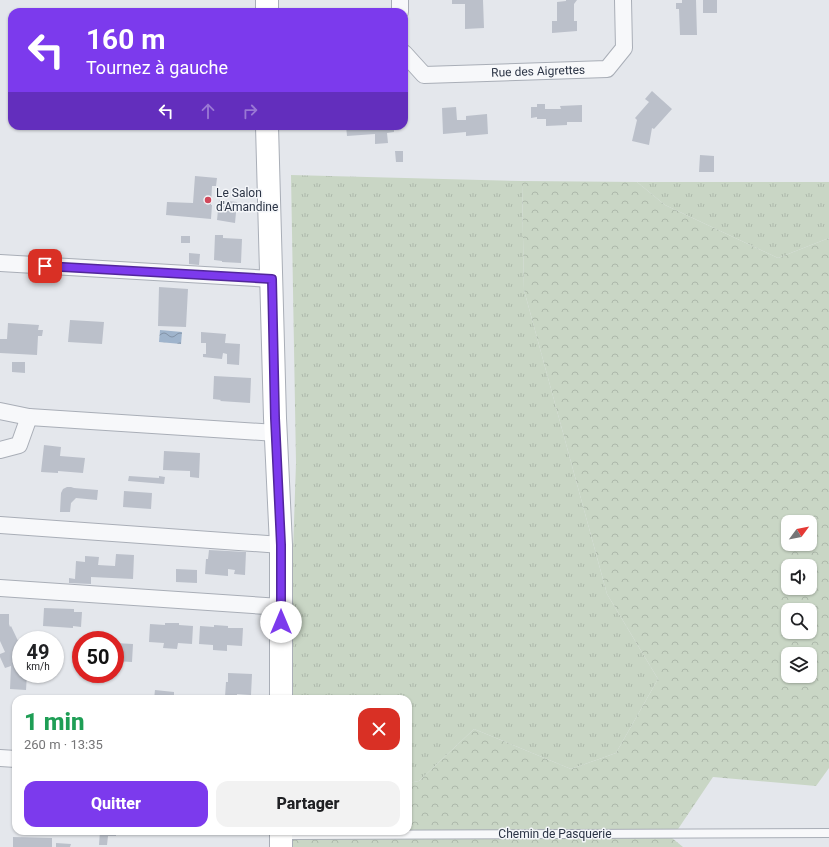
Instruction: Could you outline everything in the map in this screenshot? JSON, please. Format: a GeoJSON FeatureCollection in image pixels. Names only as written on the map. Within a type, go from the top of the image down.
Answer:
{"type":"FeatureCollection","features":[{"type":"Feature","properties":{"kind":"main road"},"geometry":{"type":"LineString","coordinates":[[268,130],[276,433],[281,545],[281,695]]}},
{"type":"Feature","properties":{"kind":"street","name":"Rue des Aigrettes"},"geometry":{"type":"LineString","coordinates":[[408,58],[424,76],[607,69],[624,48],[623,0]]}},
{"type":"Feature","properties":{"kind":"street"},"geometry":{"type":"LineString","coordinates":[[0,263],[272,279]]}},
{"type":"Feature","properties":{"kind":"street"},"geometry":{"type":"LineString","coordinates":[[0,411],[29,417],[276,433]]}},
{"type":"Feature","properties":{"kind":"street"},"geometry":{"type":"LineString","coordinates":[[0,450],[19,445],[29,417]]}},
{"type":"Feature","properties":{"kind":"street"},"geometry":{"type":"LineString","coordinates":[[0,525],[281,545]]}},
{"type":"Feature","properties":{"kind":"street"},"geometry":{"type":"LineString","coordinates":[[0,588],[281,607]]}},
{"type":"Feature","properties":{"kind":"street"},"geometry":{"type":"LineString","coordinates":[[0,758],[12,759]]}},
{"type":"Feature","properties":{"kind":"lane","name":"Chemin de Pasquerie"},"geometry":{"type":"LineString","coordinates":[[281,838],[829,833]]}},
{"type":"Feature","properties":{"kind":"green space"},"geometry":{"type":"Polygon","coordinates":[[[291,175],[522,181],[524,290],[607,594],[658,679],[616,753],[571,769],[474,729],[419,781],[412,782],[412,695],[288,695],[296,463],[291,175]]]}},
{"type":"Feature","properties":{"kind":"green space"},"geometry":{"type":"Polygon","coordinates":[[[522,181],[637,182],[665,205],[778,258],[829,238],[829,768],[816,786],[713,777],[672,838],[683,847],[286,847],[286,835],[412,835],[412,782],[419,781],[474,729],[571,769],[616,753],[658,679],[607,594],[524,290],[522,181]]]}},
{"type":"Feature","properties":{"kind":"green space"},"geometry":{"type":"Polygon","coordinates":[[[637,182],[829,182],[829,238],[778,258],[665,205],[637,182]]]}},
{"type":"Feature","properties":{"kind":"water"},"geometry":{"type":"Polygon","coordinates":[[[160,330],[182,332],[181,344],[159,342],[160,330]]]}},
{"type":"Feature","properties":{"kind":"building"},"geometry":{"type":"Polygon","coordinates":[[[452,0],[483,0],[484,28],[465,29],[465,4],[452,4],[452,0]]]}},
{"type":"Feature","properties":{"kind":"building"},"geometry":{"type":"Polygon","coordinates":[[[577,0],[574,4],[574,21],[577,21],[577,31],[552,33],[552,21],[557,21],[557,2],[577,0]]]}},
{"type":"Feature","properties":{"kind":"building"},"geometry":{"type":"Polygon","coordinates":[[[682,0],[696,0],[697,35],[680,35],[679,9],[676,9],[676,3],[682,3],[682,0]]]}},
{"type":"Feature","properties":{"kind":"building"},"geometry":{"type":"Polygon","coordinates":[[[703,0],[717,0],[717,13],[703,13],[703,0]]]}},
{"type":"Feature","properties":{"kind":"building"},"geometry":{"type":"Polygon","coordinates":[[[652,91],[672,109],[654,129],[652,128],[649,145],[632,141],[637,120],[635,118],[649,102],[645,99],[652,91]]]}},
{"type":"Feature","properties":{"kind":"building"},"geometry":{"type":"Polygon","coordinates":[[[537,104],[545,104],[545,109],[561,109],[560,106],[582,105],[582,122],[567,122],[567,125],[546,126],[546,119],[537,119],[537,117],[531,118],[531,107],[537,107],[537,104]]]}},
{"type":"Feature","properties":{"kind":"building"},"geometry":{"type":"Polygon","coordinates":[[[456,107],[457,120],[466,120],[466,116],[487,114],[488,134],[466,136],[466,132],[443,134],[442,108],[456,107]]]}},
{"type":"Feature","properties":{"kind":"building"},"geometry":{"type":"Polygon","coordinates":[[[346,130],[394,130],[394,132],[387,133],[388,143],[375,144],[375,134],[347,136],[346,130]]]}},
{"type":"Feature","properties":{"kind":"building"},"geometry":{"type":"Polygon","coordinates":[[[395,151],[403,151],[403,162],[396,162],[395,151]]]}},
{"type":"Feature","properties":{"kind":"building"},"geometry":{"type":"Polygon","coordinates":[[[700,155],[714,156],[714,172],[699,172],[700,155]]]}},
{"type":"Feature","properties":{"kind":"building"},"geometry":{"type":"Polygon","coordinates":[[[195,176],[217,178],[216,186],[212,186],[211,219],[166,215],[167,202],[193,203],[195,176]]]}},
{"type":"Feature","properties":{"kind":"building"},"geometry":{"type":"Polygon","coordinates":[[[219,200],[237,202],[235,223],[217,220],[219,200]]]}},
{"type":"Feature","properties":{"kind":"building"},"geometry":{"type":"Polygon","coordinates":[[[215,235],[223,235],[223,238],[242,239],[241,263],[214,260],[215,235]]]}},
{"type":"Feature","properties":{"kind":"building"},"geometry":{"type":"Polygon","coordinates":[[[181,236],[190,236],[190,243],[181,243],[181,236]]]}},
{"type":"Feature","properties":{"kind":"building"},"geometry":{"type":"Polygon","coordinates":[[[189,253],[200,254],[199,265],[189,264],[189,253]]]}},
{"type":"Feature","properties":{"kind":"building"},"geometry":{"type":"Polygon","coordinates":[[[159,287],[188,289],[186,327],[158,326],[159,287]]]}},
{"type":"Feature","properties":{"kind":"building"},"geometry":{"type":"Polygon","coordinates":[[[70,320],[104,322],[102,344],[68,342],[70,320]]]}},
{"type":"Feature","properties":{"kind":"building"},"geometry":{"type":"Polygon","coordinates":[[[8,323],[39,325],[38,330],[43,330],[42,336],[38,336],[37,355],[0,353],[0,339],[7,339],[8,323]]]}},
{"type":"Feature","properties":{"kind":"building"},"geometry":{"type":"Polygon","coordinates":[[[201,332],[226,334],[225,343],[240,344],[239,365],[227,364],[227,354],[223,353],[222,359],[203,357],[203,354],[206,354],[206,343],[201,343],[201,332]]]}},
{"type":"Feature","properties":{"kind":"building"},"geometry":{"type":"Polygon","coordinates":[[[12,362],[25,362],[25,373],[12,372],[12,362]]]}},
{"type":"Feature","properties":{"kind":"building"},"geometry":{"type":"Polygon","coordinates":[[[214,376],[251,378],[250,403],[220,401],[221,400],[213,399],[214,376]]]}},
{"type":"Feature","properties":{"kind":"building"},"geometry":{"type":"Polygon","coordinates":[[[44,445],[61,447],[60,456],[85,458],[83,473],[58,471],[58,473],[41,472],[44,445]]]}},
{"type":"Feature","properties":{"kind":"building"},"geometry":{"type":"Polygon","coordinates":[[[164,451],[200,453],[199,478],[190,477],[190,471],[163,470],[164,451]]]}},
{"type":"Feature","properties":{"kind":"building"},"geometry":{"type":"Polygon","coordinates":[[[129,476],[165,477],[164,484],[128,481],[129,476]]]}},
{"type":"Feature","properties":{"kind":"building"},"geometry":{"type":"Polygon","coordinates":[[[67,487],[98,490],[97,500],[76,498],[71,503],[70,512],[60,512],[61,493],[63,489],[67,487]]]}},
{"type":"Feature","properties":{"kind":"building"},"geometry":{"type":"Polygon","coordinates":[[[124,491],[152,493],[151,509],[123,507],[124,491]]]}},
{"type":"Feature","properties":{"kind":"building"},"geometry":{"type":"Polygon","coordinates":[[[209,550],[246,552],[245,575],[234,574],[235,570],[228,569],[228,576],[205,574],[206,559],[208,559],[209,550]]]}},
{"type":"Feature","properties":{"kind":"building"},"geometry":{"type":"Polygon","coordinates":[[[116,554],[134,555],[133,579],[91,577],[91,584],[69,583],[69,578],[75,579],[76,561],[85,562],[85,556],[99,557],[98,565],[115,566],[116,554]]]}},
{"type":"Feature","properties":{"kind":"building"},"geometry":{"type":"Polygon","coordinates":[[[176,569],[197,570],[197,583],[176,582],[176,569]]]}},
{"type":"Feature","properties":{"kind":"building"},"geometry":{"type":"Polygon","coordinates":[[[44,608],[74,609],[74,612],[82,612],[81,627],[73,626],[73,628],[43,626],[44,608]]]}},
{"type":"Feature","properties":{"kind":"building"},"geometry":{"type":"Polygon","coordinates":[[[0,614],[9,614],[9,624],[13,631],[12,631],[12,683],[26,683],[26,690],[10,689],[11,666],[5,668],[0,657],[0,654],[5,652],[0,641],[0,614]]]}},
{"type":"Feature","properties":{"kind":"building"},"geometry":{"type":"Polygon","coordinates":[[[165,623],[179,623],[179,625],[193,626],[192,644],[178,643],[177,649],[163,648],[164,643],[149,642],[150,624],[165,625],[165,623]]]}},
{"type":"Feature","properties":{"kind":"building"},"geometry":{"type":"Polygon","coordinates":[[[214,625],[228,626],[228,628],[243,628],[242,646],[227,645],[227,651],[213,650],[213,645],[199,644],[200,626],[214,627],[214,625]]]}},
{"type":"Feature","properties":{"kind":"building"},"geometry":{"type":"Polygon","coordinates":[[[124,644],[133,644],[132,662],[124,662],[124,644]]]}},
{"type":"Feature","properties":{"kind":"building"},"geometry":{"type":"Polygon","coordinates":[[[228,673],[252,674],[251,695],[225,695],[226,682],[228,682],[228,673]]]}},
{"type":"Feature","properties":{"kind":"building"},"geometry":{"type":"Polygon","coordinates":[[[155,690],[174,692],[174,695],[154,695],[155,690]]]}},
{"type":"Feature","properties":{"kind":"building"},"geometry":{"type":"Polygon","coordinates":[[[100,835],[116,835],[108,836],[107,845],[99,845],[100,835]]]}},
{"type":"Feature","properties":{"kind":"building"},"geometry":{"type":"Polygon","coordinates":[[[13,837],[52,838],[52,847],[13,847],[13,837]]]}},
{"type":"Feature","properties":{"kind":"building"},"geometry":{"type":"Polygon","coordinates":[[[56,843],[71,844],[70,847],[56,847],[56,843]]]}},
{"type":"Feature","properties":{"kind":"place","name":"Le Salon d'Amandine"},"geometry":{"type":"Point","coordinates":[208,200]}},
{"type":"Feature","properties":{"kind":"route"},"geometry":{"type":"LineString","coordinates":[[45,266],[272,279],[275,418],[281,545],[281,622]]}}]}
